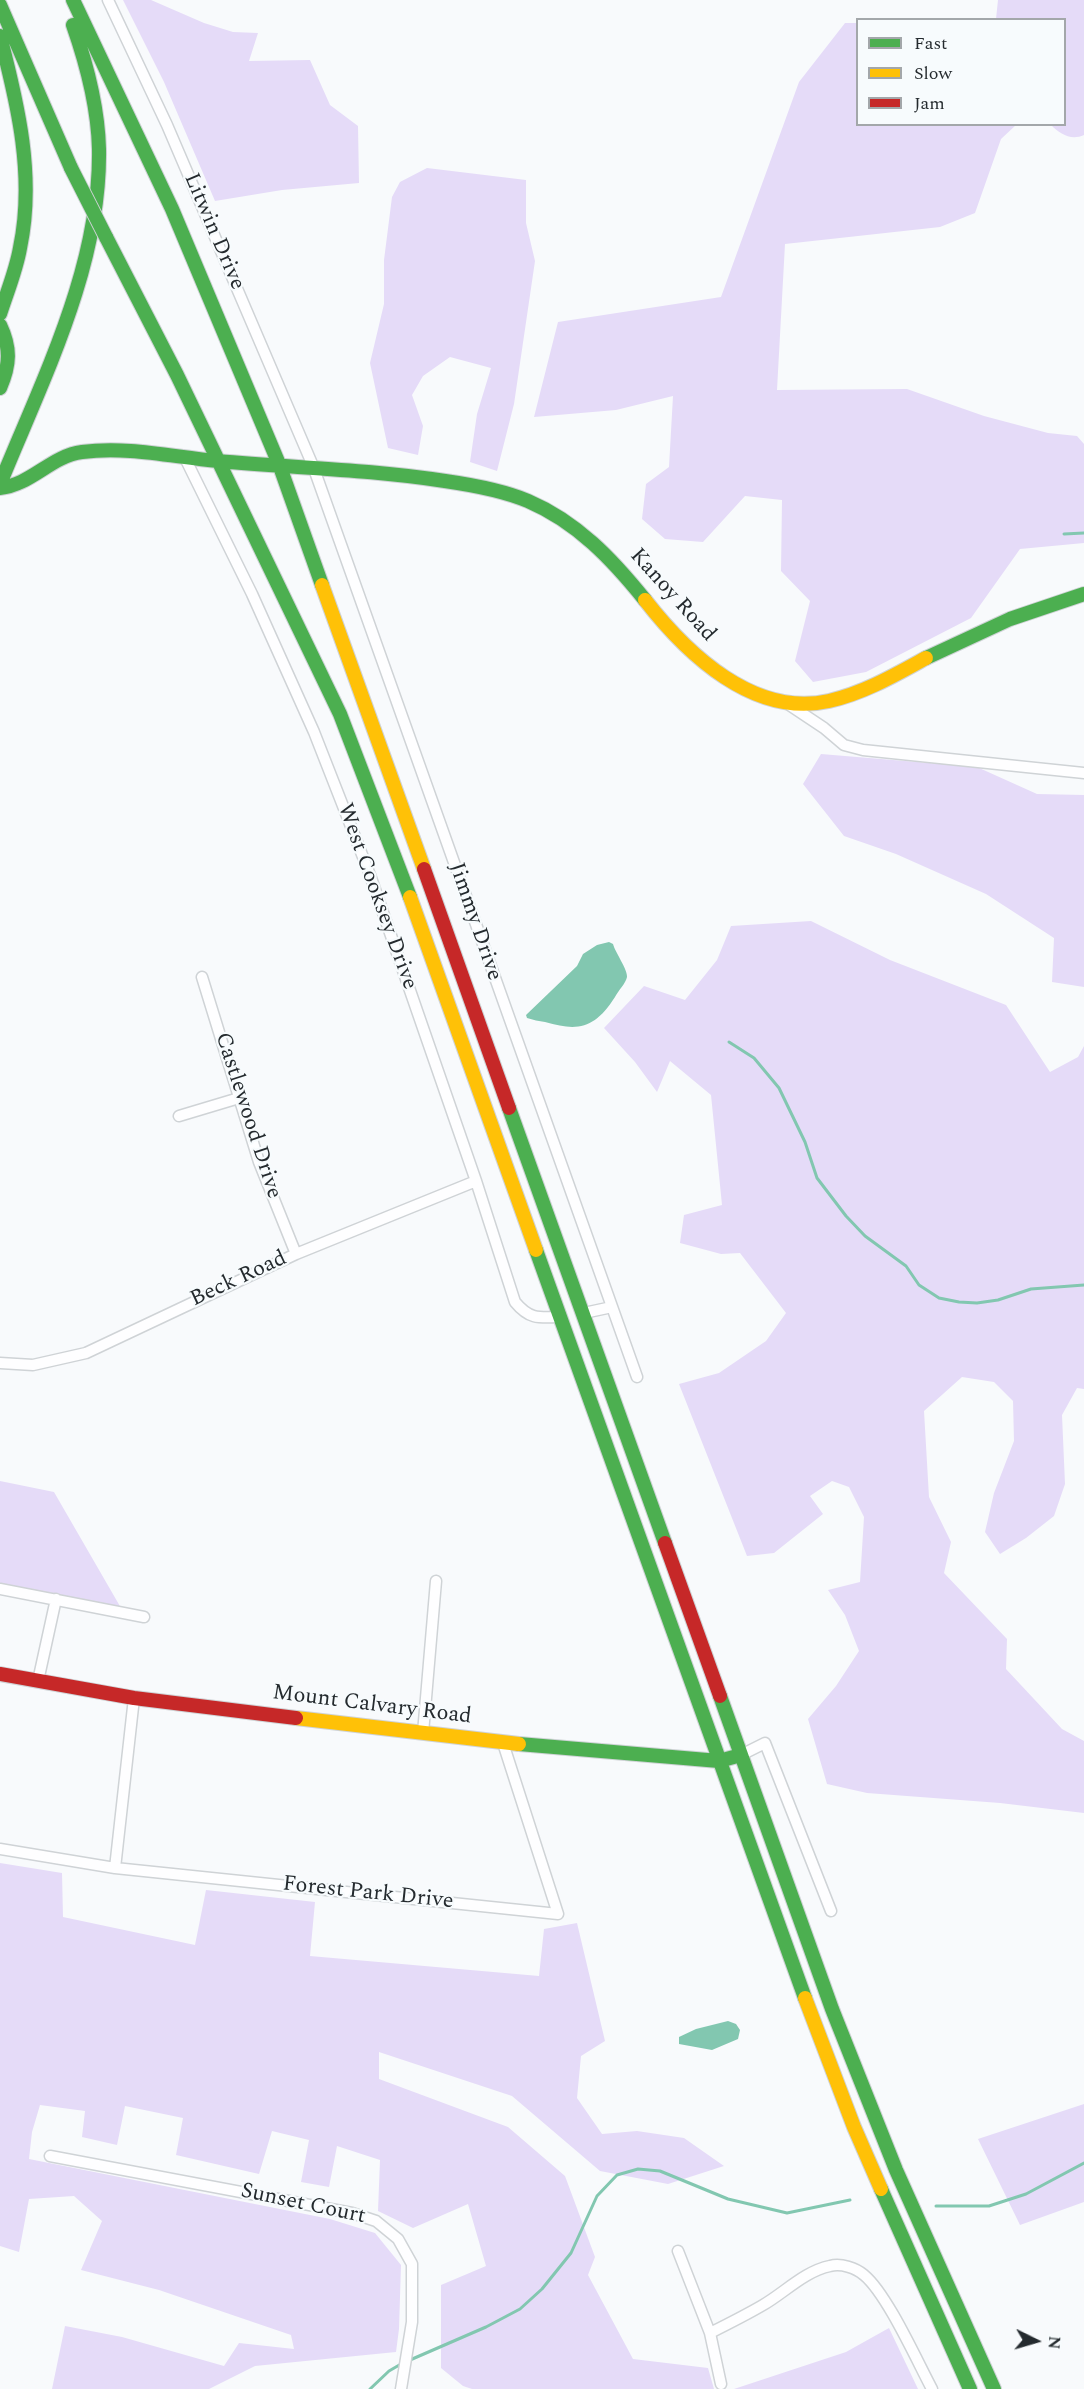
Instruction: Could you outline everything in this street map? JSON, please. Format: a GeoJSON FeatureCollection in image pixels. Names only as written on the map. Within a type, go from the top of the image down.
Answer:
{"type":"FeatureCollection","features":[{"type":"Feature","properties":{"kind":"main road"},"geometry":{"type":"LineString","coordinates":[[0,484],[67,312],[89,231],[97,189],[95,103],[83,50],[63,0]]}},
{"type":"Feature","properties":{"kind":"main road"},"geometry":{"type":"LineString","coordinates":[[73,0],[172,209],[279,464],[832,2009],[896,2170],[994,2389]]}},
{"type":"Feature","properties":{"kind":"main road"},"geometry":{"type":"LineString","coordinates":[[0,5],[71,168],[219,461],[340,714],[403,877],[774,1916],[854,2127],[970,2389]]}},
{"type":"Feature","properties":{"kind":"main road"},"geometry":{"type":"LineString","coordinates":[[0,36],[25,151],[27,195],[22,241],[0,314]]}},
{"type":"Feature","properties":{"kind":"main road"},"geometry":{"type":"LineString","coordinates":[[0,325],[9,343],[10,351],[6,374],[0,388]]}},
{"type":"Feature","properties":{"kind":"main road","name":"Kanoy Road"},"geometry":{"type":"LineString","coordinates":[[0,488],[14,488],[60,457],[81,452],[124,452],[219,461],[313,466],[438,479],[502,492],[537,505],[579,531],[606,554],[680,640],[711,668],[762,696],[787,704],[811,704],[856,692],[1011,618],[1084,594]]}},
{"type":"Feature","properties":{"kind":"main road","name":"Mount Calvary Road"},"geometry":{"type":"LineString","coordinates":[[0,1674],[134,1698],[503,1743],[719,1761],[741,1755]]}},
{"type":"Feature","properties":{"kind":"street","name":"Litwin Drive"},"geometry":{"type":"LineString","coordinates":[[108,0],[167,125],[313,466]]}},
{"type":"Feature","properties":{"kind":"street","name":"West Cooksey Drive"},"geometry":{"type":"LineString","coordinates":[[185,458],[252,594],[314,732],[370,875],[476,1180],[515,1302],[524,1313],[540,1318],[559,1317]]}},
{"type":"Feature","properties":{"kind":"street","name":"Jimmy Drive"},"geometry":{"type":"LineString","coordinates":[[313,466],[637,1377]]}},
{"type":"Feature","properties":{"kind":"street"},"geometry":{"type":"LineString","coordinates":[[787,704],[824,728],[844,745],[863,750],[1084,773]]}},
{"type":"Feature","properties":{"kind":"street","name":"Castlewood Drive"},"geometry":{"type":"LineString","coordinates":[[202,977],[259,1162],[296,1254]]}},
{"type":"Feature","properties":{"kind":"street"},"geometry":{"type":"LineString","coordinates":[[179,1116],[240,1098]]}},
{"type":"Feature","properties":{"kind":"street","name":"Beck Road"},"geometry":{"type":"LineString","coordinates":[[0,1364],[33,1365],[86,1353],[296,1254],[476,1180]]}},
{"type":"Feature","properties":{"kind":"street"},"geometry":{"type":"LineString","coordinates":[[584,1313],[612,1307]]}},
{"type":"Feature","properties":{"kind":"street"},"geometry":{"type":"LineString","coordinates":[[423,1733],[436,1581]]}},
{"type":"Feature","properties":{"kind":"street"},"geometry":{"type":"LineString","coordinates":[[0,1589],[144,1617]]}},
{"type":"Feature","properties":{"kind":"street"},"geometry":{"type":"LineString","coordinates":[[38,1682],[56,1599]]}},
{"type":"Feature","properties":{"kind":"street"},"geometry":{"type":"LineString","coordinates":[[115,1868],[134,1698]]}},
{"type":"Feature","properties":{"kind":"street","name":"Forest Park Drive"},"geometry":{"type":"LineString","coordinates":[[0,1849],[115,1868],[558,1914],[503,1743]]}},
{"type":"Feature","properties":{"kind":"street"},"geometry":{"type":"LineString","coordinates":[[741,1755],[765,1743],[831,1911]]}},
{"type":"Feature","properties":{"kind":"street","name":"Sunset Court"},"geometry":{"type":"LineString","coordinates":[[50,2156],[352,2212],[376,2221],[398,2239],[412,2265],[412,2322],[401,2389]]}},
{"type":"Feature","properties":{"kind":"street"},"geometry":{"type":"LineString","coordinates":[[678,2251],[710,2333],[721,2384]]}},
{"type":"Feature","properties":{"kind":"street"},"geometry":{"type":"LineString","coordinates":[[710,2333],[763,2305],[816,2271],[831,2265],[842,2266],[864,2275],[872,2284],[885,2302],[932,2389]]}},
{"type":"Feature","properties":{"kind":"shaded area"},"geometry":{"type":"Polygon","coordinates":[[[123,0],[151,0],[204,23],[233,32],[258,33],[249,61],[310,60],[330,105],[358,126],[359,183],[282,190],[215,201],[164,82],[123,0]]]}},
{"type":"Feature","properties":{"kind":"shaded area"},"geometry":{"type":"Polygon","coordinates":[[[998,0],[1084,0],[1084,135],[1066,136],[1052,126],[1066,126],[1066,18],[996,18],[998,0]]]}},
{"type":"Feature","properties":{"kind":"shaded area"},"geometry":{"type":"Polygon","coordinates":[[[845,23],[856,23],[856,126],[1015,126],[1001,139],[975,213],[940,227],[785,244],[777,390],[907,389],[984,416],[1048,433],[1077,436],[1084,444],[1084,543],[1020,549],[971,618],[866,672],[813,682],[795,661],[810,601],[781,571],[782,500],[745,496],[703,542],[665,539],[642,519],[646,484],[669,467],[673,396],[616,410],[534,417],[558,322],[721,297],[799,82],[845,23]]]}},
{"type":"Feature","properties":{"kind":"shaded area"},"geometry":{"type":"Polygon","coordinates":[[[427,168],[526,180],[526,223],[535,261],[514,404],[497,471],[470,462],[477,414],[491,368],[450,357],[423,376],[412,395],[423,426],[418,455],[388,448],[370,363],[384,304],[384,260],[392,197],[400,182],[427,168]]]}},
{"type":"Feature","properties":{"kind":"shaded area"},"geometry":{"type":"Polygon","coordinates":[[[821,754],[977,767],[1037,794],[1084,795],[1084,987],[1052,982],[1054,938],[986,894],[896,854],[844,836],[803,784],[821,754]]]}},
{"type":"Feature","properties":{"kind":"shaded area"},"geometry":{"type":"Polygon","coordinates":[[[811,921],[890,960],[1006,1005],[1050,1072],[1078,1057],[1084,1046],[1084,1389],[1077,1388],[1062,1415],[1065,1484],[1054,1516],[1026,1538],[1000,1554],[985,1532],[994,1493],[1014,1441],[1013,1401],[994,1382],[962,1377],[924,1411],[929,1497],[951,1542],[944,1573],[1007,1639],[1006,1669],[1062,1729],[1084,1741],[1084,1813],[1000,1803],[867,1793],[827,1784],[808,1719],[836,1686],[859,1651],[845,1615],[828,1590],[860,1582],[864,1517],[849,1487],[832,1481],[810,1496],[823,1514],[774,1553],[747,1556],[679,1384],[719,1373],[766,1341],[786,1313],[740,1253],[721,1254],[680,1243],[684,1215],[722,1205],[711,1095],[670,1061],[657,1092],[635,1062],[604,1028],[644,986],[685,1000],[717,960],[731,926],[811,921]]]}},
{"type":"Feature","properties":{"kind":"shaded area"},"geometry":{"type":"Polygon","coordinates":[[[609,942],[613,944],[626,970],[627,977],[608,1007],[600,1015],[593,1021],[577,1027],[527,1018],[526,1015],[577,966],[583,954],[597,945],[609,942]]]}},
{"type":"Feature","properties":{"kind":"shaded area"},"geometry":{"type":"Polygon","coordinates":[[[0,1481],[54,1492],[121,1608],[0,1583],[0,1481]]]}},
{"type":"Feature","properties":{"kind":"shaded area"},"geometry":{"type":"Polygon","coordinates":[[[0,1863],[62,1873],[63,1917],[195,1945],[206,1890],[315,1902],[310,1956],[539,1976],[544,1929],[577,1923],[605,2041],[581,2056],[577,2098],[602,2134],[637,2131],[684,2138],[724,2166],[668,2184],[600,2171],[512,2096],[379,2052],[379,2079],[508,2127],[565,2176],[595,2257],[588,2275],[633,2359],[708,2368],[714,2389],[472,2389],[463,2386],[441,2368],[441,2285],[486,2266],[468,2204],[413,2228],[378,2211],[380,2160],[337,2146],[329,2187],[301,2182],[309,2140],[272,2131],[259,2174],[176,2155],[183,2118],[125,2106],[117,2145],[82,2137],[85,2111],[40,2105],[32,2132],[29,2159],[330,2219],[375,2233],[401,2265],[396,2352],[255,2366],[209,2389],[52,2389],[65,2326],[122,2337],[224,2366],[239,2343],[294,2349],[291,2335],[159,2290],[81,2270],[102,2221],[74,2196],[29,2199],[19,2252],[0,2246],[0,1863]]]}},
{"type":"Feature","properties":{"kind":"shaded area"},"geometry":{"type":"Polygon","coordinates":[[[728,2021],[736,2024],[740,2030],[738,2039],[712,2050],[679,2044],[679,2037],[696,2029],[728,2021]]]}},
{"type":"Feature","properties":{"kind":"shaded area"},"geometry":{"type":"Polygon","coordinates":[[[1084,2104],[1084,2202],[1020,2225],[978,2139],[1084,2104]]]}},
{"type":"Feature","properties":{"kind":"shaded area"},"geometry":{"type":"Polygon","coordinates":[[[889,2328],[918,2389],[734,2389],[846,2352],[889,2328]]]}},
{"type":"Feature","properties":{"kind":"waterway"},"geometry":{"type":"LineString","coordinates":[[1064,534],[1084,533]]}},
{"type":"Feature","properties":{"kind":"waterway"},"geometry":{"type":"LineString","coordinates":[[729,1042],[754,1058],[779,1088],[805,1142],[817,1178],[846,1216],[865,1236],[906,1266],[919,1285],[939,1298],[977,1303],[998,1300],[1031,1289],[1084,1285]]}},
{"type":"Feature","properties":{"kind":"waterway"},"geometry":{"type":"LineString","coordinates":[[936,2206],[989,2206],[1026,2194],[1084,2163]]}},
{"type":"Feature","properties":{"kind":"waterway"},"geometry":{"type":"LineString","coordinates":[[410,2360],[486,2327],[520,2309],[542,2289],[571,2253],[597,2196],[617,2175],[638,2169],[660,2171],[728,2199],[787,2213],[850,2200]]}},
{"type":"Feature","properties":{"kind":"waterway"},"geometry":{"type":"LineString","coordinates":[[370,2389],[389,2371],[401,2364]]}},
{"type":"Feature","properties":{"kind":"traffic: fast"},"geometry":{"type":"LineString","coordinates":[[73,0],[172,209],[279,464],[322,585]]}},
{"type":"Feature","properties":{"kind":"traffic: fast"},"geometry":{"type":"LineString","coordinates":[[0,5],[71,168]]}},
{"type":"Feature","properties":{"kind":"traffic: fast"},"geometry":{"type":"LineString","coordinates":[[0,484],[66,321],[80,278],[97,193],[99,149],[96,118],[91,86],[73,25]]}},
{"type":"Feature","properties":{"kind":"traffic: fast"},"geometry":{"type":"LineString","coordinates":[[0,36],[18,115],[26,195],[18,257],[0,314]]}},
{"type":"Feature","properties":{"kind":"traffic: fast"},"geometry":{"type":"LineString","coordinates":[[71,168],[106,237]]}},
{"type":"Feature","properties":{"kind":"traffic: fast"},"geometry":{"type":"LineString","coordinates":[[106,237],[177,375],[340,714],[410,897]]}},
{"type":"Feature","properties":{"kind":"traffic: fast"},"geometry":{"type":"LineString","coordinates":[[0,325],[6,341],[8,356],[6,372],[0,388]]}},
{"type":"Feature","properties":{"kind":"traffic: fast"},"geometry":{"type":"LineString","coordinates":[[0,488],[22,482],[60,459],[82,452],[99,450],[388,474],[466,484],[518,497],[562,520],[606,556],[645,600]]}},
{"type":"Feature","properties":{"kind":"traffic: fast"},"geometry":{"type":"LineString","coordinates":[[926,658],[1010,619],[1084,594]]}},
{"type":"Feature","properties":{"kind":"traffic: fast"},"geometry":{"type":"LineString","coordinates":[[509,1108],[665,1543]]}},
{"type":"Feature","properties":{"kind":"traffic: fast"},"geometry":{"type":"LineString","coordinates":[[536,1250],[805,1998]]}},
{"type":"Feature","properties":{"kind":"traffic: fast"},"geometry":{"type":"LineString","coordinates":[[720,1696],[832,2009],[896,2170],[994,2389]]}},
{"type":"Feature","properties":{"kind":"traffic: fast"},"geometry":{"type":"LineString","coordinates":[[519,1744],[719,1761],[741,1755]]}},
{"type":"Feature","properties":{"kind":"traffic: fast"},"geometry":{"type":"LineString","coordinates":[[881,2189],[970,2389]]}},
{"type":"Feature","properties":{"kind":"traffic: slow"},"geometry":{"type":"LineString","coordinates":[[322,585],[424,869]]}},
{"type":"Feature","properties":{"kind":"traffic: slow"},"geometry":{"type":"LineString","coordinates":[[645,600],[662,621],[702,660],[749,691],[775,700],[801,704],[842,698],[879,683],[926,658]]}},
{"type":"Feature","properties":{"kind":"traffic: slow"},"geometry":{"type":"LineString","coordinates":[[410,897],[536,1250]]}},
{"type":"Feature","properties":{"kind":"traffic: slow"},"geometry":{"type":"LineString","coordinates":[[296,1718],[519,1744]]}},
{"type":"Feature","properties":{"kind":"traffic: slow"},"geometry":{"type":"LineString","coordinates":[[805,1998],[854,2127],[881,2189]]}},
{"type":"Feature","properties":{"kind":"traffic: jam"},"geometry":{"type":"LineString","coordinates":[[424,869],[509,1108]]}},
{"type":"Feature","properties":{"kind":"traffic: jam"},"geometry":{"type":"LineString","coordinates":[[665,1543],[720,1696]]}},
{"type":"Feature","properties":{"kind":"traffic: jam"},"geometry":{"type":"LineString","coordinates":[[0,1674],[134,1698],[296,1718]]}}]}
